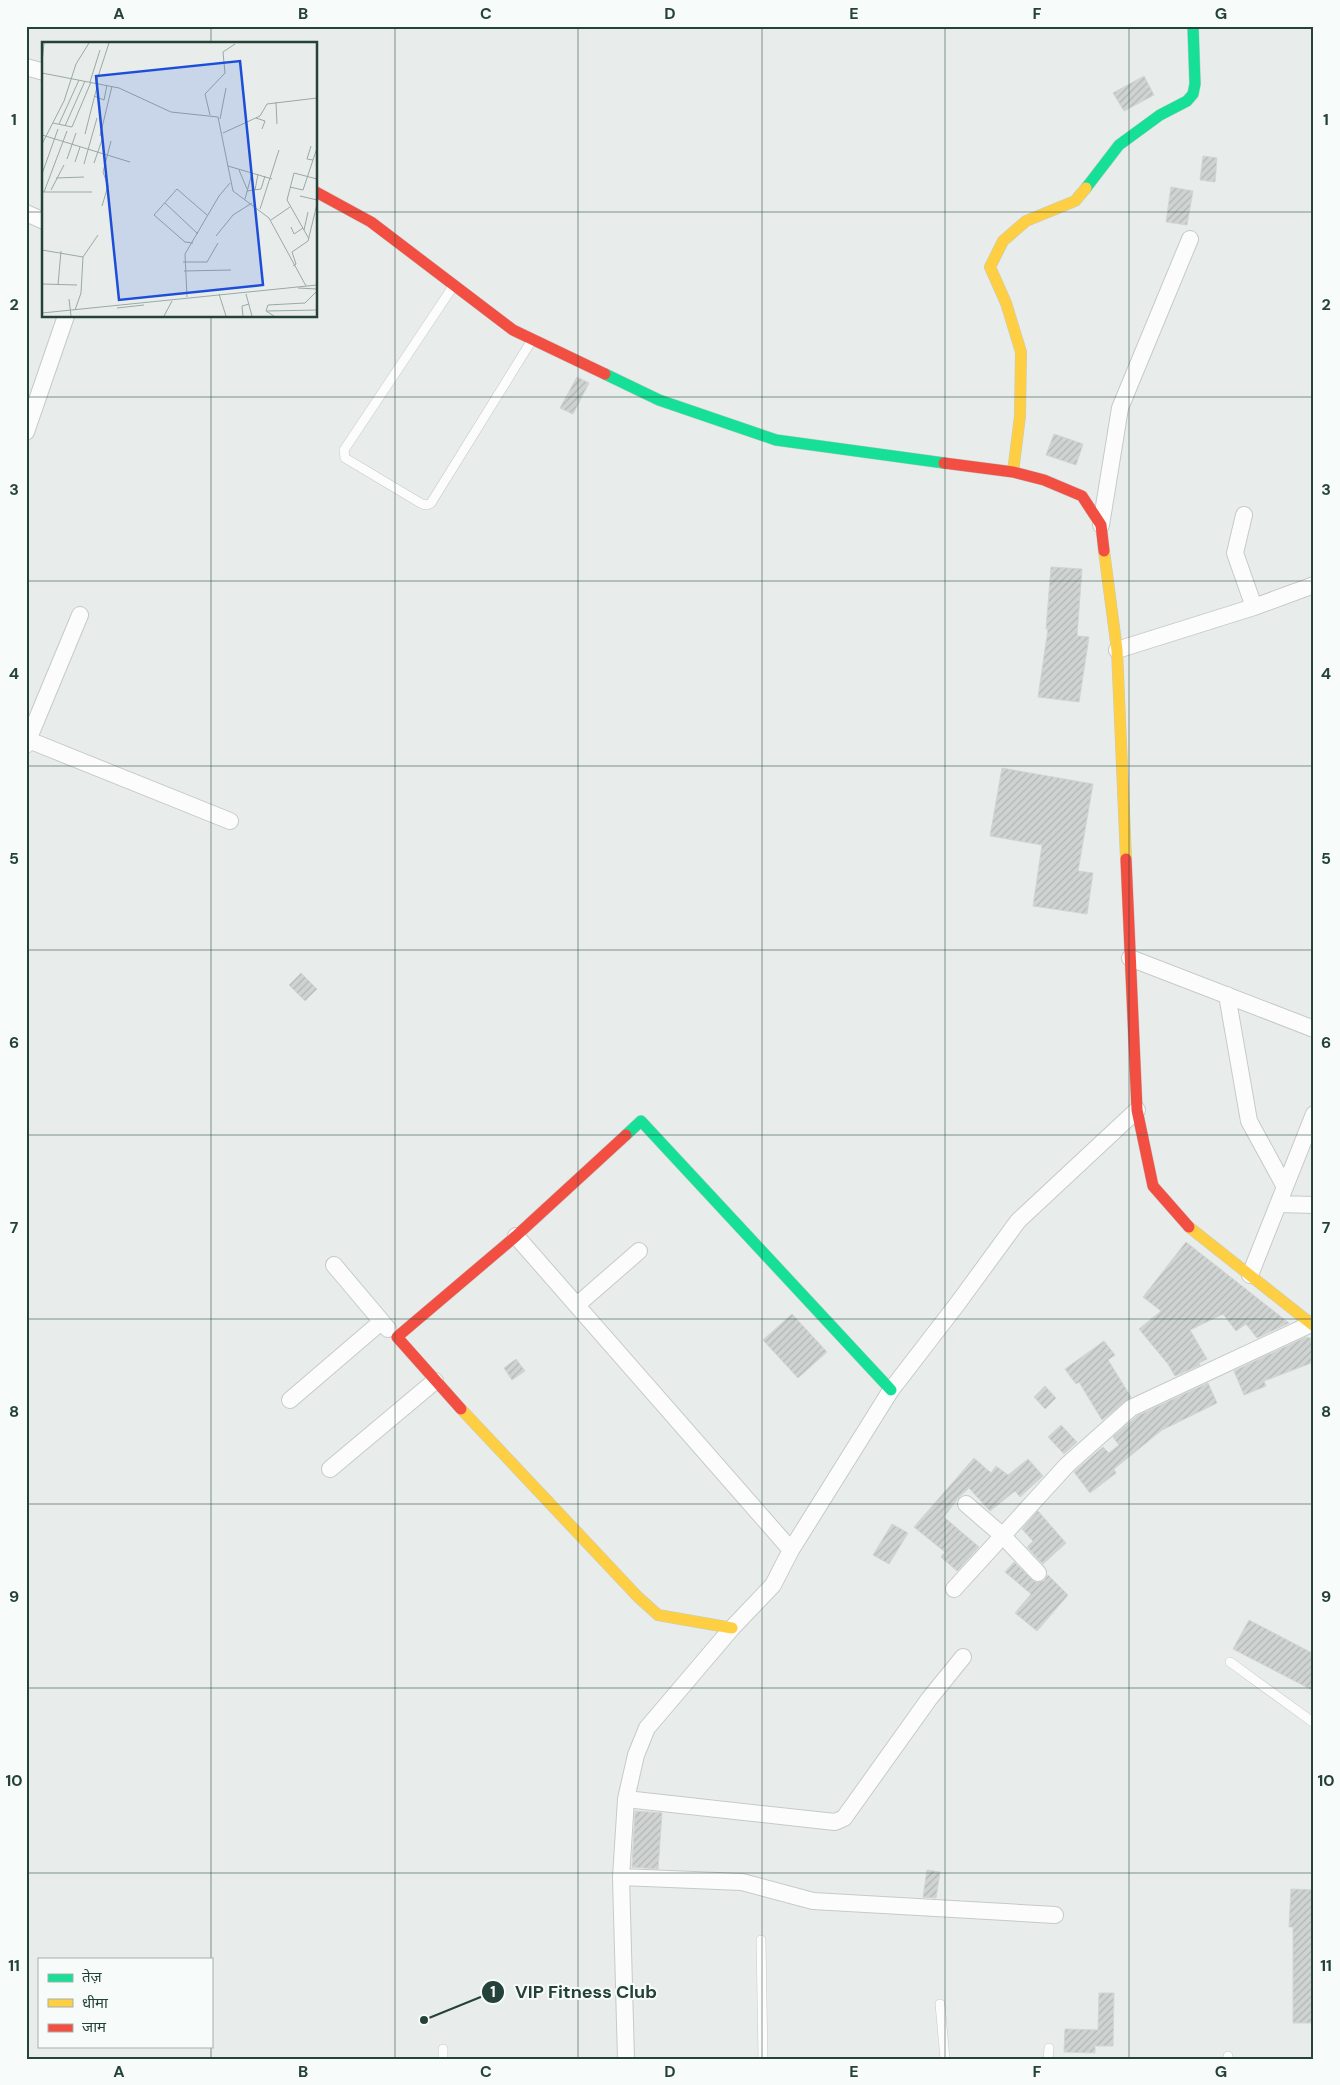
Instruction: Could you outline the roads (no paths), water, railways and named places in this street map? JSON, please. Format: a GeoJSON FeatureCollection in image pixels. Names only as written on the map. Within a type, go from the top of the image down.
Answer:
{"type":"FeatureCollection","features":[{"type":"Feature","properties":{"kind":"street"},"geometry":{"type":"LineString","coordinates":[[1012,472],[1020,416],[1021,352],[1006,303],[990,267],[1003,241],[1026,221],[1075,201],[1119,145],[1160,115],[1187,101],[1193,94],[1195,84],[1193,26]]}},
{"type":"Feature","properties":{"kind":"street"},"geometry":{"type":"LineString","coordinates":[[26,67],[42,71]]}},
{"type":"Feature","properties":{"kind":"street"},"geometry":{"type":"LineString","coordinates":[[318,193],[371,222],[513,330],[659,400],[776,440],[1012,472],[1044,480],[1082,496],[1101,525]]}},
{"type":"Feature","properties":{"kind":"street"},"geometry":{"type":"LineString","coordinates":[[26,213],[42,220]]}},
{"type":"Feature","properties":{"kind":"street"},"geometry":{"type":"LineString","coordinates":[[954,1589],[1067,1465],[1131,1408],[1312,1325],[1188,1226],[1153,1186],[1137,1110],[1117,650],[1101,525],[1120,408],[1190,239]]}},
{"type":"Feature","properties":{"kind":"street"},"geometry":{"type":"LineString","coordinates":[[26,432],[65,318]]}},
{"type":"Feature","properties":{"kind":"street"},"geometry":{"type":"LineString","coordinates":[[1244,515],[1236,553],[1254,607]]}},
{"type":"Feature","properties":{"kind":"street"},"geometry":{"type":"LineString","coordinates":[[1117,650],[1254,607],[1314,585]]}},
{"type":"Feature","properties":{"kind":"street"},"geometry":{"type":"LineString","coordinates":[[80,615],[27,742],[230,821]]}},
{"type":"Feature","properties":{"kind":"street"},"geometry":{"type":"LineString","coordinates":[[1130,958],[1314,1029]]}},
{"type":"Feature","properties":{"kind":"street"},"geometry":{"type":"LineString","coordinates":[[1227,995],[1249,1121],[1285,1188]]}},
{"type":"Feature","properties":{"kind":"street"},"geometry":{"type":"LineString","coordinates":[[626,2059],[621,1877],[626,1799],[636,1755],[647,1728],[732,1628],[773,1585],[792,1550],[891,1390],[1018,1221],[1137,1110]]}},
{"type":"Feature","properties":{"kind":"street"},"geometry":{"type":"LineString","coordinates":[[1250,1276],[1314,1114]]}},
{"type":"Feature","properties":{"kind":"street"},"geometry":{"type":"LineString","coordinates":[[397,1337],[516,1236],[641,1121],[891,1390]]}},
{"type":"Feature","properties":{"kind":"street"},"geometry":{"type":"LineString","coordinates":[[1278,1204],[1314,1204]]}},
{"type":"Feature","properties":{"kind":"street"},"geometry":{"type":"LineString","coordinates":[[516,1236],[792,1550]]}},
{"type":"Feature","properties":{"kind":"street"},"geometry":{"type":"LineString","coordinates":[[577,1306],[639,1251]]}},
{"type":"Feature","properties":{"kind":"street"},"geometry":{"type":"LineString","coordinates":[[334,1265],[381,1322],[397,1337],[435,1381],[638,1597],[658,1615],[732,1628]]}},
{"type":"Feature","properties":{"kind":"street"},"geometry":{"type":"LineString","coordinates":[[290,1400],[381,1322]]}},
{"type":"Feature","properties":{"kind":"street"},"geometry":{"type":"LineString","coordinates":[[330,1468],[435,1381]]}},
{"type":"Feature","properties":{"kind":"street"},"geometry":{"type":"LineString","coordinates":[[966,1504],[1003,1536],[1038,1573]]}},
{"type":"Feature","properties":{"kind":"street"},"geometry":{"type":"LineString","coordinates":[[626,1799],[834,1822],[844,1818],[929,1699],[964,1657]]}},
{"type":"Feature","properties":{"kind":"street"},"geometry":{"type":"LineString","coordinates":[[621,1877],[742,1882],[812,1901],[1055,1915]]}},
{"type":"Feature","properties":{"kind":"lane"},"geometry":{"type":"LineString","coordinates":[[454,285],[344,450],[345,458],[422,504],[427,505],[431,503],[532,339]]}},
{"type":"Feature","properties":{"kind":"lane"},"geometry":{"type":"LineString","coordinates":[[1230,1662],[1314,1723]]}},
{"type":"Feature","properties":{"kind":"lane"},"geometry":{"type":"LineString","coordinates":[[761,1940],[763,2059]]}},
{"type":"Feature","properties":{"kind":"lane"},"geometry":{"type":"LineString","coordinates":[[940,2004],[944,2059]]}},
{"type":"Feature","properties":{"kind":"lane"},"geometry":{"type":"LineString","coordinates":[[443,2048],[443,2059]]}},
{"type":"Feature","properties":{"kind":"lane"},"geometry":{"type":"LineString","coordinates":[[1048,2059],[1049,2048]]}},
{"type":"Feature","properties":{"kind":"place","name":"VIP Fitness Club"},"geometry":{"type":"Point","coordinates":[424,2020]}}]}
